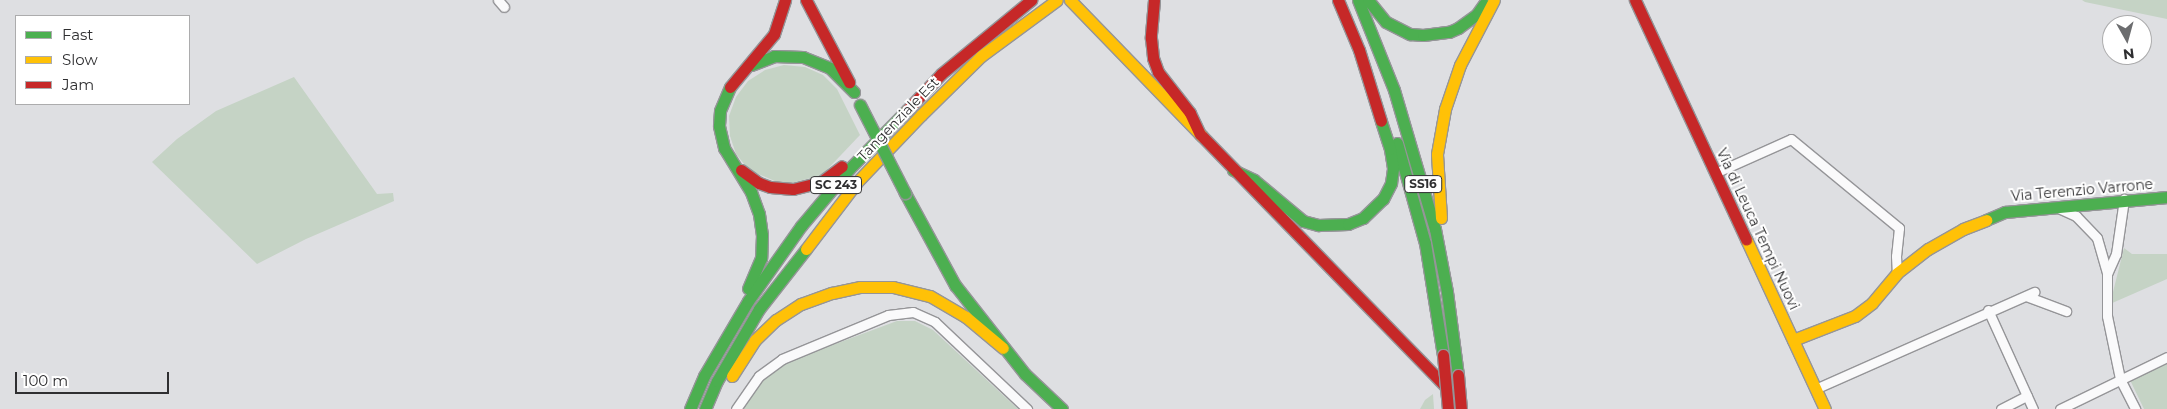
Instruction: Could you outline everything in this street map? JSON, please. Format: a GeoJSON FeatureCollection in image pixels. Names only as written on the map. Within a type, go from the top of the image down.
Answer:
{"type":"FeatureCollection","features":[{"type":"Feature","properties":{"kind":"main road"},"geometry":{"type":"LineString","coordinates":[[704,376],[709,359],[754,278],[761,258],[762,235],[759,214],[751,192],[724,148],[721,137],[720,111],[729,88],[774,34],[785,0]]}},
{"type":"Feature","properties":{"kind":"main road"},"geometry":{"type":"LineString","coordinates":[[806,0],[905,193],[955,285],[1025,374],[1062,409]]}},
{"type":"Feature","properties":{"kind":"main road"},"geometry":{"type":"LineString","coordinates":[[979,41],[991,24],[1019,0]]}},
{"type":"Feature","properties":{"kind":"main road","name":"Tangenziale Est"},"geometry":{"type":"LineString","coordinates":[[690,409],[704,376],[748,300],[801,226],[849,169],[919,97],[979,41],[1031,0]]}},
{"type":"Feature","properties":{"kind":"main road","name":"Tangenziale Est"},"geometry":{"type":"LineString","coordinates":[[705,409],[717,381],[759,309],[857,182],[981,56],[1057,0]]}},
{"type":"Feature","properties":{"kind":"main road"},"geometry":{"type":"LineString","coordinates":[[1070,0],[1467,409]]}},
{"type":"Feature","properties":{"kind":"main road"},"geometry":{"type":"LineString","coordinates":[[1154,0],[1150,38],[1153,58],[1158,72],[1190,113],[1200,134]]}},
{"type":"Feature","properties":{"kind":"main road"},"geometry":{"type":"LineString","coordinates":[[1234,170],[1254,180],[1290,213],[1303,221],[1318,225],[1348,224],[1374,209],[1383,199],[1391,183],[1393,168],[1390,148],[1359,50],[1338,0]]}},
{"type":"Feature","properties":{"kind":"main road","name":"SS16"},"geometry":{"type":"LineString","coordinates":[[1345,0],[1387,110],[1409,181],[1427,252],[1443,354],[1448,409]]}},
{"type":"Feature","properties":{"kind":"main road","name":"SS16"},"geometry":{"type":"LineString","coordinates":[[1358,0],[1394,90],[1417,162],[1435,228],[1456,351],[1461,409]]}},
{"type":"Feature","properties":{"kind":"main road"},"geometry":{"type":"LineString","coordinates":[[1368,0],[1386,22],[1410,34],[1423,35],[1449,32],[1458,28],[1477,14],[1487,0]]}},
{"type":"Feature","properties":{"kind":"main road"},"geometry":{"type":"LineString","coordinates":[[1456,351],[1460,333],[1455,292],[1439,208],[1437,154],[1442,123],[1452,86],[1469,47],[1494,0]]}},
{"type":"Feature","properties":{"kind":"main road","name":"Via di Leuca Tempi Nuovi"},"geometry":{"type":"LineString","coordinates":[[1635,0],[1825,409]]}},
{"type":"Feature","properties":{"kind":"main road"},"geometry":{"type":"LineString","coordinates":[[747,68],[774,56],[803,57],[830,68],[854,92]]}},
{"type":"Feature","properties":{"kind":"main road"},"geometry":{"type":"LineString","coordinates":[[734,164],[748,176],[770,187],[793,189],[813,186],[834,174],[905,104],[919,97]]}},
{"type":"Feature","properties":{"kind":"main road","name":"Via Terenzio Varrone"},"geometry":{"type":"LineString","coordinates":[[1793,340],[1855,316],[1872,304],[1897,273],[1928,249],[1963,229],[2005,212],[2124,199],[2167,197]]}},
{"type":"Feature","properties":{"kind":"main road"},"geometry":{"type":"LineString","coordinates":[[715,409],[755,340],[776,320],[801,304],[850,289],[893,287],[930,296],[966,317],[1003,348]]}},
{"type":"Feature","properties":{"kind":"street"},"geometry":{"type":"LineString","coordinates":[[1715,173],[1791,139],[1899,228],[1896,256],[1897,273]]}},
{"type":"Feature","properties":{"kind":"street"},"geometry":{"type":"LineString","coordinates":[[2107,274],[2116,254],[2124,199]]}},
{"type":"Feature","properties":{"kind":"street"},"geometry":{"type":"LineString","coordinates":[[2052,206],[2076,216],[2088,226],[2097,238],[2107,274],[2107,316],[2120,379],[2135,409]]}},
{"type":"Feature","properties":{"kind":"street"},"geometry":{"type":"LineString","coordinates":[[1815,389],[1988,310],[2030,294],[2066,311]]}},
{"type":"Feature","properties":{"kind":"street"},"geometry":{"type":"LineString","coordinates":[[1988,310],[2033,409]]}},
{"type":"Feature","properties":{"kind":"street"},"geometry":{"type":"LineString","coordinates":[[736,409],[759,376],[782,359],[888,316],[913,312],[935,322],[1027,409]]}},
{"type":"Feature","properties":{"kind":"street"},"geometry":{"type":"LineString","coordinates":[[2060,409],[2167,357]]}},
{"type":"Feature","properties":{"kind":"street"},"geometry":{"type":"LineString","coordinates":[[2001,409],[2027,396]]}},
{"type":"Feature","properties":{"kind":"green space"},"geometry":{"type":"Polygon","coordinates":[[[2082,0],[2167,0],[2167,19],[2152,15],[2082,0]]]}},
{"type":"Feature","properties":{"kind":"green space"},"geometry":{"type":"Polygon","coordinates":[[[784,65],[805,67],[823,75],[837,89],[860,135],[822,175],[784,185],[749,170],[736,154],[730,136],[729,116],[736,97],[748,81],[765,70],[784,65]]]}},
{"type":"Feature","properties":{"kind":"green space"},"geometry":{"type":"Polygon","coordinates":[[[294,77],[377,194],[393,193],[394,201],[306,239],[257,264],[152,162],[177,139],[216,111],[294,77]]]}},
{"type":"Feature","properties":{"kind":"green space"},"geometry":{"type":"Polygon","coordinates":[[[2124,248],[2132,254],[2167,254],[2167,279],[2110,304],[2124,248]]]}},
{"type":"Feature","properties":{"kind":"green space"},"geometry":{"type":"Polygon","coordinates":[[[897,321],[915,321],[933,330],[1018,409],[743,409],[748,398],[765,377],[784,363],[897,321]]]}},
{"type":"Feature","properties":{"kind":"green space"},"geometry":{"type":"Polygon","coordinates":[[[2167,363],[2167,409],[2144,409],[2130,380],[2167,363]]]}},
{"type":"Feature","properties":{"kind":"green space"},"geometry":{"type":"Polygon","coordinates":[[[1433,394],[1434,409],[1420,409],[1425,400],[1433,394]]]}},
{"type":"Feature","properties":{"kind":"traffic: fast"},"geometry":{"type":"LineString","coordinates":[[1358,0],[1394,90],[1435,229],[1447,292],[1458,375]]}},
{"type":"Feature","properties":{"kind":"traffic: fast"},"geometry":{"type":"LineString","coordinates":[[1368,0],[1386,22],[1410,34],[1423,35],[1449,32],[1458,28],[1477,14],[1484,4]]}},
{"type":"Feature","properties":{"kind":"traffic: fast"},"geometry":{"type":"LineString","coordinates":[[751,65],[774,56],[803,57],[830,68],[854,92]]}},
{"type":"Feature","properties":{"kind":"traffic: fast"},"geometry":{"type":"LineString","coordinates":[[730,87],[720,111],[719,126],[724,148],[751,192],[759,214],[762,235],[761,258],[748,288]]}},
{"type":"Feature","properties":{"kind":"traffic: fast"},"geometry":{"type":"LineString","coordinates":[[860,105],[905,193]]}},
{"type":"Feature","properties":{"kind":"traffic: fast"},"geometry":{"type":"LineString","coordinates":[[690,409],[704,376],[748,301],[801,226],[849,169],[907,110]]}},
{"type":"Feature","properties":{"kind":"traffic: fast"},"geometry":{"type":"LineString","coordinates":[[1233,170],[1254,180],[1303,221],[1318,225],[1348,224],[1363,218],[1383,199],[1391,183],[1393,168],[1390,149],[1381,121]]}},
{"type":"Feature","properties":{"kind":"traffic: fast"},"geometry":{"type":"LineString","coordinates":[[1397,143],[1425,243],[1443,355]]}},
{"type":"Feature","properties":{"kind":"traffic: fast"},"geometry":{"type":"LineString","coordinates":[[905,193],[955,285],[1025,374],[1062,409]]}},
{"type":"Feature","properties":{"kind":"traffic: fast"},"geometry":{"type":"LineString","coordinates":[[1986,220],[2005,212],[2167,197]]}},
{"type":"Feature","properties":{"kind":"traffic: fast"},"geometry":{"type":"LineString","coordinates":[[705,409],[717,381],[759,309],[806,249]]}},
{"type":"Feature","properties":{"kind":"traffic: slow"},"geometry":{"type":"LineString","coordinates":[[806,249],[857,182],[921,115],[981,56],[1057,0]]}},
{"type":"Feature","properties":{"kind":"traffic: slow"},"geometry":{"type":"LineString","coordinates":[[1070,0],[1202,136]]}},
{"type":"Feature","properties":{"kind":"traffic: slow"},"geometry":{"type":"LineString","coordinates":[[1441,218],[1437,154],[1445,109],[1460,65],[1494,0]]}},
{"type":"Feature","properties":{"kind":"traffic: slow"},"geometry":{"type":"LineString","coordinates":[[1793,340],[1855,316],[1872,303],[1897,273],[1928,249],[1963,229],[1986,220]]}},
{"type":"Feature","properties":{"kind":"traffic: slow"},"geometry":{"type":"LineString","coordinates":[[1746,239],[1825,409]]}},
{"type":"Feature","properties":{"kind":"traffic: slow"},"geometry":{"type":"LineString","coordinates":[[732,376],[755,340],[776,320],[801,304],[832,293],[860,287],[893,287],[930,296],[966,317],[1003,348]]}},
{"type":"Feature","properties":{"kind":"traffic: jam"},"geometry":{"type":"LineString","coordinates":[[730,87],[774,34],[785,0]]}},
{"type":"Feature","properties":{"kind":"traffic: jam"},"geometry":{"type":"LineString","coordinates":[[806,0],[849,82]]}},
{"type":"Feature","properties":{"kind":"traffic: jam"},"geometry":{"type":"LineString","coordinates":[[907,110],[941,74],[1031,0]]}},
{"type":"Feature","properties":{"kind":"traffic: jam"},"geometry":{"type":"LineString","coordinates":[[1154,0],[1151,38],[1153,58],[1158,72],[1190,113],[1200,134]]}},
{"type":"Feature","properties":{"kind":"traffic: jam"},"geometry":{"type":"LineString","coordinates":[[1338,0],[1359,50],[1381,121]]}},
{"type":"Feature","properties":{"kind":"traffic: jam"},"geometry":{"type":"LineString","coordinates":[[1635,0],[1746,239]]}},
{"type":"Feature","properties":{"kind":"traffic: jam"},"geometry":{"type":"LineString","coordinates":[[1202,136],[1448,389]]}},
{"type":"Feature","properties":{"kind":"traffic: jam"},"geometry":{"type":"LineString","coordinates":[[741,170],[759,183],[770,187],[793,189],[821,182],[842,166]]}},
{"type":"Feature","properties":{"kind":"traffic: jam"},"geometry":{"type":"LineString","coordinates":[[1443,355],[1448,409]]}},
{"type":"Feature","properties":{"kind":"traffic: jam"},"geometry":{"type":"LineString","coordinates":[[1458,375],[1461,409]]}}]}
